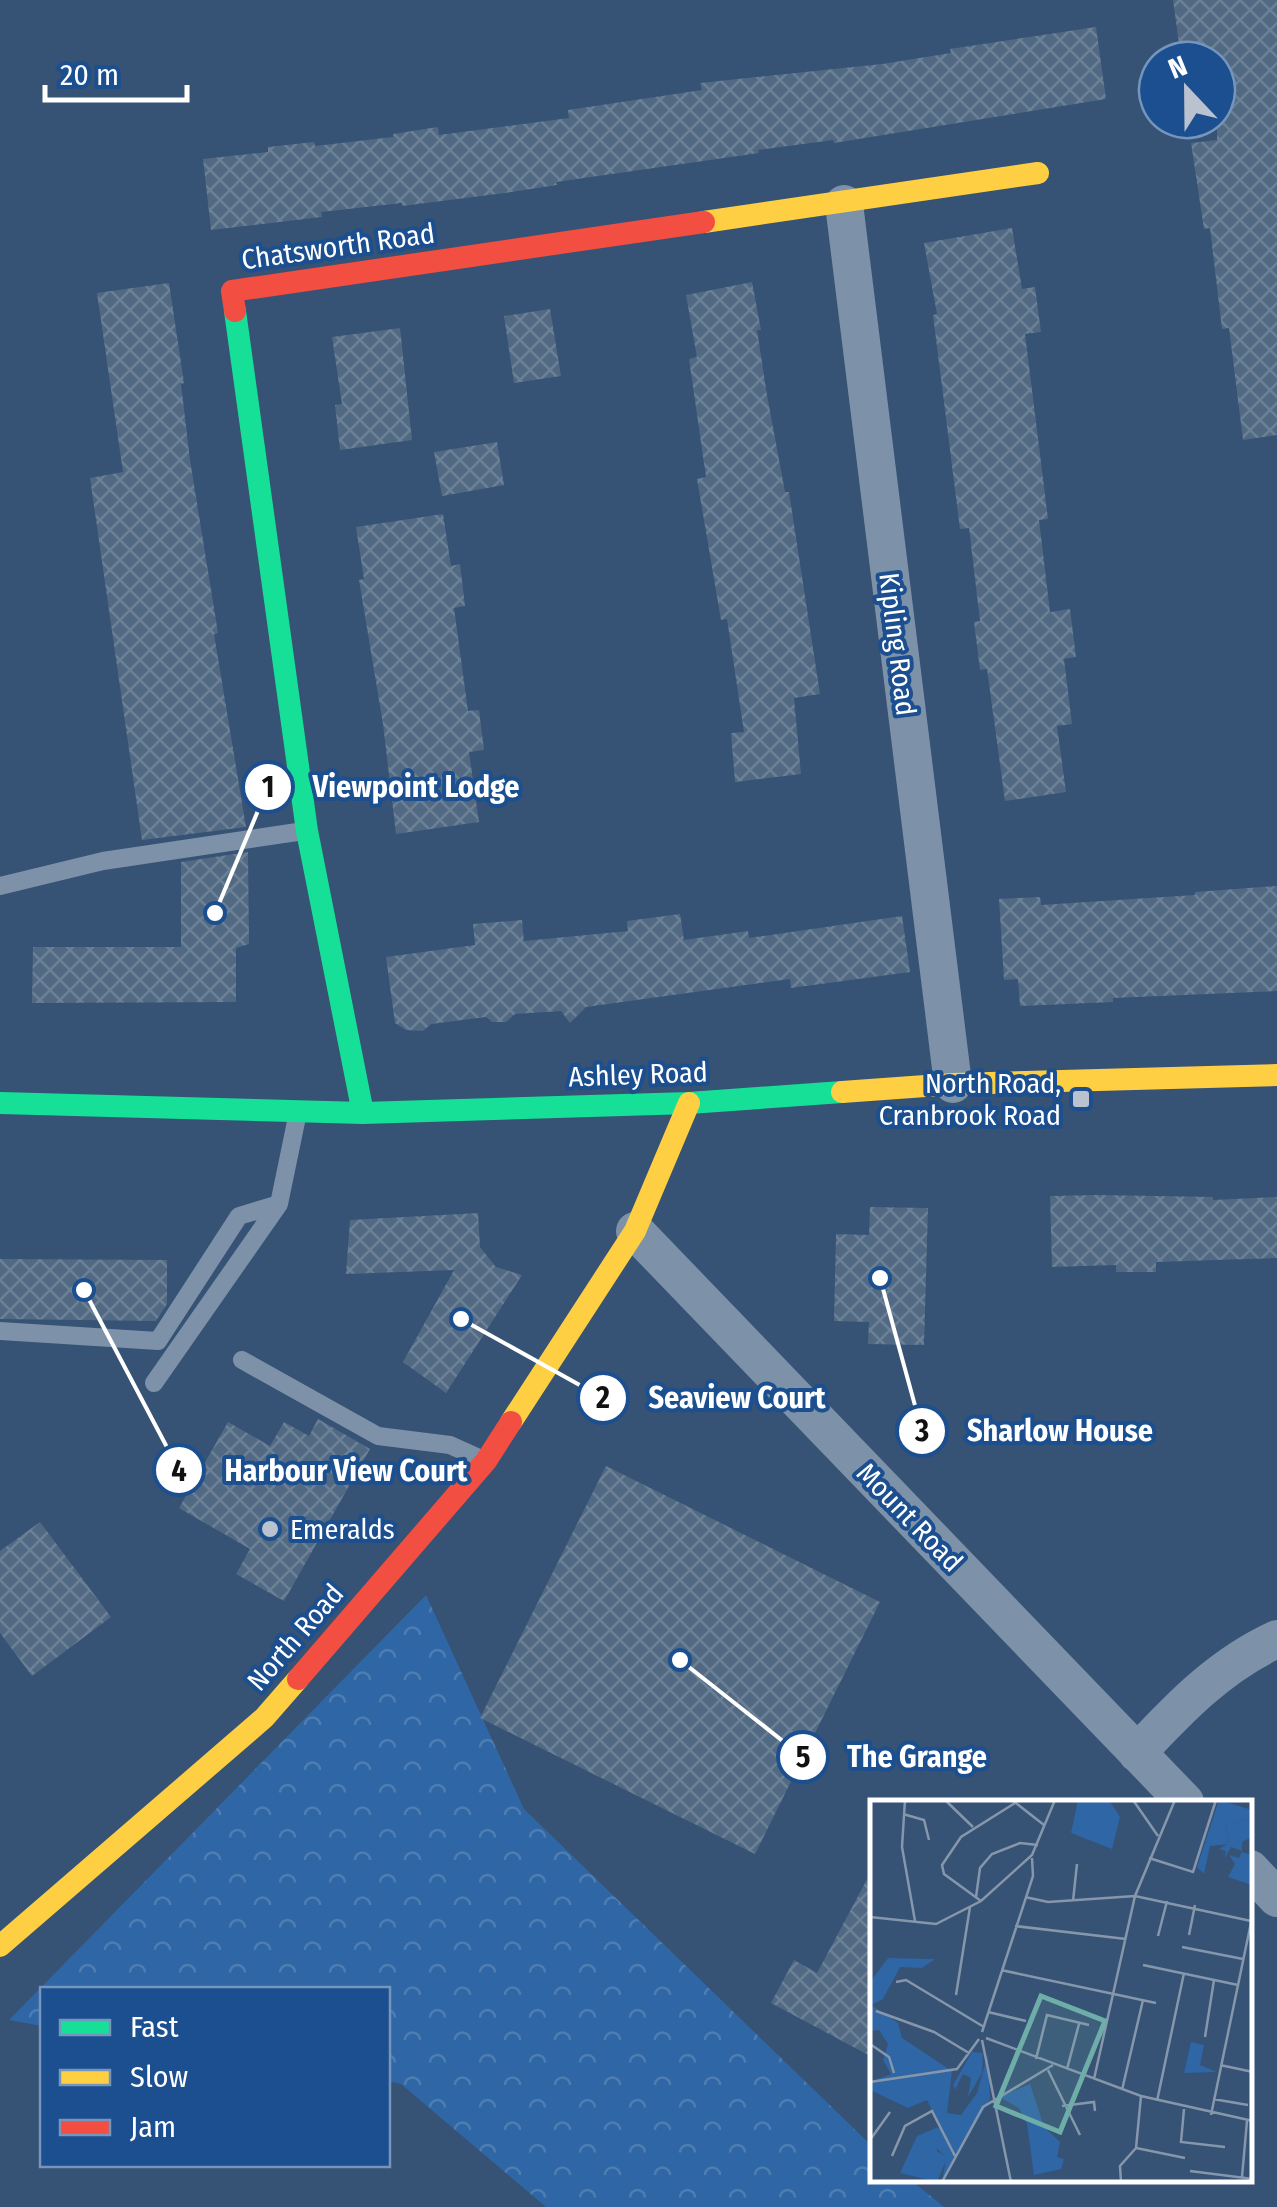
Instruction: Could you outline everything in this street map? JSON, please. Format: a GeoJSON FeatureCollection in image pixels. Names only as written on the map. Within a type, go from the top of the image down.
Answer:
{"type":"FeatureCollection","features":[{"type":"Feature","properties":{"kind":"street","name":"Chatsworth Road"},"geometry":{"type":"LineString","coordinates":[[364,1113],[307,830],[232,291],[844,204],[1038,172]]}},
{"type":"Feature","properties":{"kind":"street","name":"Kipling Road"},"geometry":{"type":"LineString","coordinates":[[844,204],[953,1084]]}},
{"type":"Feature","properties":{"kind":"street","name":"Ashley Road"},"geometry":{"type":"LineString","coordinates":[[0,1103],[364,1113],[689,1103],[953,1084],[1277,1075]]}},
{"type":"Feature","properties":{"kind":"street","name":"North Road"},"geometry":{"type":"LineString","coordinates":[[0,1946],[264,1718],[486,1461],[635,1232],[689,1103]]}},
{"type":"Feature","properties":{"kind":"street","name":"Mount Road"},"geometry":{"type":"LineString","coordinates":[[635,1232],[1183,1800]]}},
{"type":"Feature","properties":{"kind":"street"},"geometry":{"type":"LineString","coordinates":[[1138,1753],[1178,1708],[1218,1673],[1277,1639]]}},
{"type":"Feature","properties":{"kind":"street"},"geometry":{"type":"LineString","coordinates":[[1252,1872],[1277,1898]]}},
{"type":"Feature","properties":{"kind":"lane"},"geometry":{"type":"LineString","coordinates":[[0,886],[103,861],[307,830]]}},
{"type":"Feature","properties":{"kind":"lane"},"geometry":{"type":"LineString","coordinates":[[154,1383],[278,1204],[298,1112]]}},
{"type":"Feature","properties":{"kind":"lane"},"geometry":{"type":"LineString","coordinates":[[0,1331],[158,1341],[239,1216],[278,1204]]}},
{"type":"Feature","properties":{"kind":"lane"},"geometry":{"type":"LineString","coordinates":[[242,1360],[378,1436],[450,1445],[486,1461]]}},
{"type":"Feature","properties":{"kind":"green space"},"geometry":{"type":"Polygon","coordinates":[[[426,1595],[524,1809],[870,2144],[870,2182],[913,2182],[944,2207],[546,2207],[401,2084],[390,2081],[390,1987],[41,1987],[426,1595]]]}},
{"type":"Feature","properties":{"kind":"green space"},"geometry":{"type":"Polygon","coordinates":[[[40,1988],[40,2026],[9,2020],[40,1988]]]}},
{"type":"Feature","properties":{"kind":"building"},"geometry":{"type":"Polygon","coordinates":[[[1173,0],[1277,0],[1277,435],[1243,440],[1229,328],[1222,329],[1210,228],[1204,229],[1191,143],[1237,140],[1237,40],[1179,40],[1173,0]]]}},
{"type":"Feature","properties":{"kind":"building"},"geometry":{"type":"Polygon","coordinates":[[[1096,27],[1106,99],[834,143],[833,140],[758,150],[759,153],[505,193],[321,212],[322,217],[211,230],[203,159],[268,152],[268,147],[393,137],[438,127],[439,135],[569,118],[568,110],[702,90],[700,83],[882,64],[951,53],[950,49],[1096,27]]]}},
{"type":"Feature","properties":{"kind":"building"},"geometry":{"type":"Polygon","coordinates":[[[1012,228],[1022,289],[1035,287],[1041,332],[1025,334],[1048,519],[1039,520],[1050,612],[1070,609],[1076,657],[1064,659],[1072,724],[1057,726],[1066,792],[1005,801],[987,669],[980,670],[974,622],[980,621],[969,528],[960,529],[933,315],[937,314],[924,243],[1012,228]]]}},
{"type":"Feature","properties":{"kind":"building"},"geometry":{"type":"Polygon","coordinates":[[[752,282],[767,395],[785,492],[789,492],[820,694],[794,698],[801,774],[735,782],[731,733],[744,732],[727,619],[721,620],[697,479],[706,477],[689,359],[697,357],[686,295],[752,282]]]}},
{"type":"Feature","properties":{"kind":"building"},"geometry":{"type":"Polygon","coordinates":[[[169,283],[184,383],[181,384],[190,460],[218,633],[214,634],[246,827],[142,840],[90,478],[123,472],[97,293],[169,283]]]}},
{"type":"Feature","properties":{"kind":"building"},"geometry":{"type":"Polygon","coordinates":[[[550,309],[561,376],[514,383],[504,316],[550,309]]]}},
{"type":"Feature","properties":{"kind":"building"},"geometry":{"type":"Polygon","coordinates":[[[400,328],[412,440],[340,450],[335,405],[342,404],[332,337],[400,328]]]}},
{"type":"Feature","properties":{"kind":"building"},"geometry":{"type":"Polygon","coordinates":[[[497,442],[504,485],[442,496],[434,452],[497,442]]]}},
{"type":"Feature","properties":{"kind":"building"},"geometry":{"type":"Polygon","coordinates":[[[443,514],[451,566],[460,564],[465,606],[454,608],[468,711],[479,710],[484,750],[469,752],[479,822],[396,834],[359,580],[364,579],[356,527],[443,514]]]}},
{"type":"Feature","properties":{"kind":"building"},"geometry":{"type":"Polygon","coordinates":[[[248,852],[249,944],[236,948],[236,1002],[32,1003],[33,947],[181,947],[181,862],[248,852]]]}},
{"type":"Feature","properties":{"kind":"building"},"geometry":{"type":"Polygon","coordinates":[[[1277,886],[1277,991],[1020,1006],[1018,979],[1004,980],[999,899],[1040,897],[1041,905],[1277,886]]]}},
{"type":"Feature","properties":{"kind":"building"},"geometry":{"type":"Polygon","coordinates":[[[680,914],[684,940],[748,931],[749,938],[902,916],[910,972],[791,988],[790,979],[586,1007],[570,1023],[561,1011],[515,1014],[506,1022],[492,1022],[486,1017],[431,1024],[423,1031],[406,1030],[395,1023],[386,957],[475,945],[473,924],[522,920],[524,941],[628,931],[627,921],[680,914]]]}},
{"type":"Feature","properties":{"kind":"building"},"geometry":{"type":"Polygon","coordinates":[[[1050,1196],[1213,1200],[1277,1197],[1277,1258],[1156,1262],[1156,1272],[1116,1272],[1116,1265],[1052,1267],[1050,1196]]]}},
{"type":"Feature","properties":{"kind":"building"},"geometry":{"type":"Polygon","coordinates":[[[870,1207],[928,1208],[924,1345],[868,1344],[869,1322],[834,1321],[836,1234],[869,1235],[870,1207]]]}},
{"type":"Feature","properties":{"kind":"building"},"geometry":{"type":"Polygon","coordinates":[[[478,1213],[480,1247],[496,1267],[522,1275],[446,1393],[403,1362],[454,1270],[346,1274],[350,1220],[478,1213]]]}},
{"type":"Feature","properties":{"kind":"building"},"geometry":{"type":"Polygon","coordinates":[[[0,1259],[167,1260],[167,1304],[156,1321],[0,1319],[0,1259]]]}},
{"type":"Feature","properties":{"kind":"building","name":"Emeralds"},"geometry":{"type":"Polygon","coordinates":[[[318,1419],[370,1449],[284,1601],[236,1574],[250,1549],[179,1508],[228,1422],[270,1446],[284,1422],[309,1436],[318,1419]]]}},
{"type":"Feature","properties":{"kind":"building"},"geometry":{"type":"Polygon","coordinates":[[[606,1466],[880,1602],[755,1854],[480,1718],[606,1466]]]}},
{"type":"Feature","properties":{"kind":"building"},"geometry":{"type":"Polygon","coordinates":[[[40,1522],[111,1617],[32,1676],[0,1633],[0,1551],[40,1522]]]}},
{"type":"Feature","properties":{"kind":"building"},"geometry":{"type":"Polygon","coordinates":[[[870,1874],[870,2056],[771,2003],[794,1960],[817,1973],[870,1874]]]}},
{"type":"Feature","properties":{"kind":"traffic: fast"},"geometry":{"type":"LineString","coordinates":[[235,311],[307,831],[363,1113]]}},
{"type":"Feature","properties":{"kind":"traffic: fast"},"geometry":{"type":"LineString","coordinates":[[0,1103],[363,1113],[689,1103],[842,1092]]}},
{"type":"Feature","properties":{"kind":"traffic: slow"},"geometry":{"type":"LineString","coordinates":[[704,222],[1038,173]]}},
{"type":"Feature","properties":{"kind":"traffic: slow"},"geometry":{"type":"LineString","coordinates":[[842,1092],[953,1084],[1277,1075]]}},
{"type":"Feature","properties":{"kind":"traffic: slow"},"geometry":{"type":"LineString","coordinates":[[511,1422],[635,1231],[689,1103]]}},
{"type":"Feature","properties":{"kind":"traffic: slow"},"geometry":{"type":"LineString","coordinates":[[0,1946],[264,1718],[298,1679]]}},
{"type":"Feature","properties":{"kind":"traffic: jam"},"geometry":{"type":"LineString","coordinates":[[235,311],[232,291],[704,222]]}},
{"type":"Feature","properties":{"kind":"traffic: jam"},"geometry":{"type":"LineString","coordinates":[[298,1679],[486,1461],[511,1422]]}},
{"type":"Feature","properties":{"kind":"place","name":"Viewpoint Lodge"},"geometry":{"type":"Point","coordinates":[215,913]}},
{"type":"Feature","properties":{"kind":"place","name":"North Road, Cranbrook Road"},"geometry":{"type":"Point","coordinates":[1081,1099]}},
{"type":"Feature","properties":{"kind":"place","name":"Sharlow House"},"geometry":{"type":"Point","coordinates":[880,1278]}},
{"type":"Feature","properties":{"kind":"place","name":"Harbour View Court"},"geometry":{"type":"Point","coordinates":[84,1290]}},
{"type":"Feature","properties":{"kind":"place","name":"Seaview Court"},"geometry":{"type":"Point","coordinates":[461,1319]}},
{"type":"Feature","properties":{"kind":"place","name":"Emeralds"},"geometry":{"type":"Point","coordinates":[270,1529]}},
{"type":"Feature","properties":{"kind":"place","name":"The Grange"},"geometry":{"type":"Point","coordinates":[680,1660]}}]}
